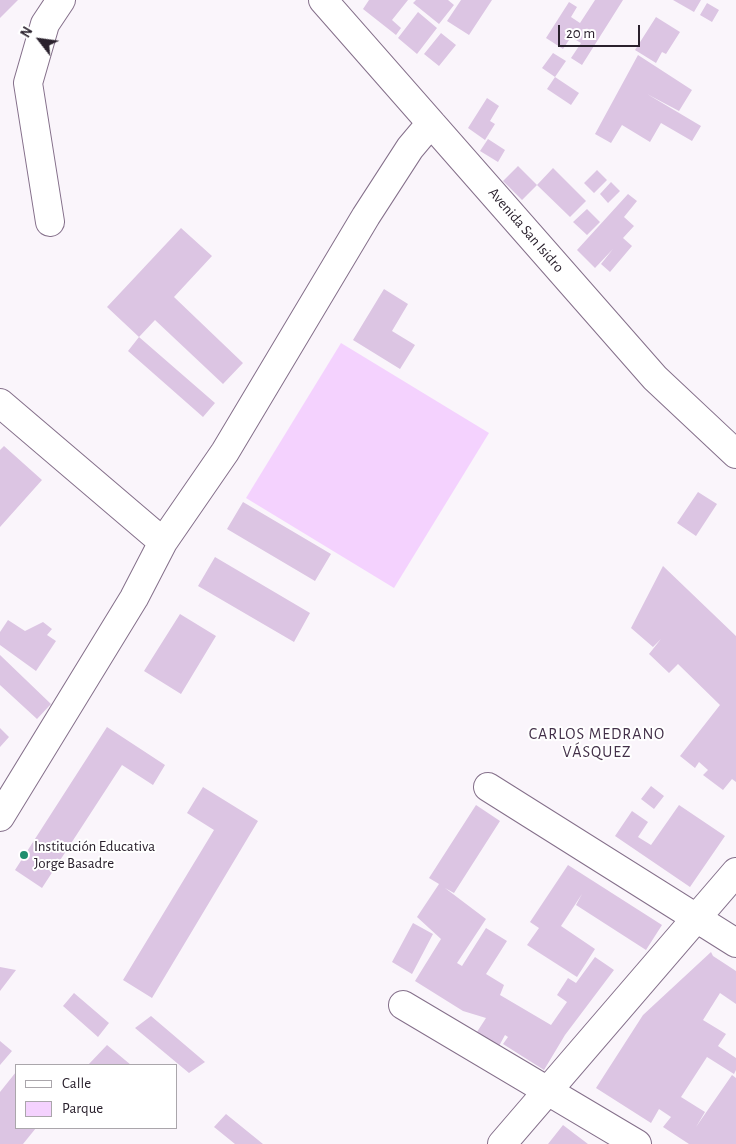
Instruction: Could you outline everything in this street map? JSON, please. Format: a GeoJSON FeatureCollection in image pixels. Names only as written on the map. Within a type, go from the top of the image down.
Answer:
{"type":"FeatureCollection","features":[{"type":"Feature","properties":{"kind":"street"},"geometry":{"type":"LineString","coordinates":[[50,222],[28,83],[45,24],[60,0]]}},
{"type":"Feature","properties":{"kind":"street","name":"Avenida San Isidro"},"geometry":{"type":"LineString","coordinates":[[323,0],[655,378],[736,454]]}},
{"type":"Feature","properties":{"kind":"street"},"geometry":{"type":"LineString","coordinates":[[0,817],[134,598],[163,542],[225,452],[366,216],[410,148],[431,123]]}},
{"type":"Feature","properties":{"kind":"street"},"geometry":{"type":"LineString","coordinates":[[0,403],[163,542]]}},
{"type":"Feature","properties":{"kind":"street"},"geometry":{"type":"LineString","coordinates":[[488,786],[736,942]]}},
{"type":"Feature","properties":{"kind":"street"},"geometry":{"type":"LineString","coordinates":[[502,1144],[736,872]]}},
{"type":"Feature","properties":{"kind":"street"},"geometry":{"type":"LineString","coordinates":[[403,1005],[637,1144]]}},
{"type":"Feature","properties":{"kind":"green space"},"geometry":{"type":"Polygon","coordinates":[[[341,343],[489,433],[394,588],[246,498],[341,343]]]}},
{"type":"Feature","properties":{"kind":"building"},"geometry":{"type":"Polygon","coordinates":[[[0,0],[18,0],[0,18],[0,0]]]}},
{"type":"Feature","properties":{"kind":"building"},"geometry":{"type":"Polygon","coordinates":[[[369,0],[408,0],[392,20],[401,28],[396,35],[363,9],[369,0]]]}},
{"type":"Feature","properties":{"kind":"building"},"geometry":{"type":"Polygon","coordinates":[[[416,0],[448,0],[454,5],[439,24],[413,3],[416,0]]]}},
{"type":"Feature","properties":{"kind":"building"},"geometry":{"type":"Polygon","coordinates":[[[461,0],[492,0],[469,35],[447,21],[461,0]]]}},
{"type":"Feature","properties":{"kind":"building"},"geometry":{"type":"Polygon","coordinates":[[[595,0],[623,0],[582,65],[571,58],[581,43],[571,37],[563,49],[546,38],[569,2],[577,7],[571,17],[580,23],[595,0]]]}},
{"type":"Feature","properties":{"kind":"building"},"geometry":{"type":"Polygon","coordinates":[[[673,0],[701,0],[694,12],[673,0]]]}},
{"type":"Feature","properties":{"kind":"building"},"geometry":{"type":"Polygon","coordinates":[[[707,3],[719,10],[712,22],[700,15],[707,3]]]}},
{"type":"Feature","properties":{"kind":"building"},"geometry":{"type":"Polygon","coordinates":[[[418,12],[437,28],[417,54],[398,38],[418,12]]]}},
{"type":"Feature","properties":{"kind":"building"},"geometry":{"type":"Polygon","coordinates":[[[656,17],[680,32],[666,54],[662,52],[656,63],[635,50],[656,17]]]}},
{"type":"Feature","properties":{"kind":"building"},"geometry":{"type":"Polygon","coordinates":[[[441,33],[456,45],[439,66],[424,54],[441,33]]]}},
{"type":"Feature","properties":{"kind":"building"},"geometry":{"type":"Polygon","coordinates":[[[553,53],[566,61],[555,77],[542,68],[553,53]]]}},
{"type":"Feature","properties":{"kind":"building"},"geometry":{"type":"Polygon","coordinates":[[[638,55],[692,90],[679,111],[647,94],[701,126],[692,141],[661,123],[650,142],[622,125],[611,143],[595,134],[638,55]]]}},
{"type":"Feature","properties":{"kind":"building"},"geometry":{"type":"Polygon","coordinates":[[[555,77],[579,93],[571,105],[547,89],[555,77]]]}},
{"type":"Feature","properties":{"kind":"building"},"geometry":{"type":"Polygon","coordinates":[[[487,98],[499,106],[490,121],[495,124],[485,140],[468,128],[487,98]]]}},
{"type":"Feature","properties":{"kind":"building"},"geometry":{"type":"Polygon","coordinates":[[[488,139],[505,150],[498,162],[480,151],[488,139]]]}},
{"type":"Feature","properties":{"kind":"building"},"geometry":{"type":"Polygon","coordinates":[[[518,166],[537,185],[522,200],[503,181],[518,166]]]}},
{"type":"Feature","properties":{"kind":"building"},"geometry":{"type":"Polygon","coordinates":[[[553,168],[586,201],[570,217],[537,185],[553,168]]]}},
{"type":"Feature","properties":{"kind":"building"},"geometry":{"type":"Polygon","coordinates":[[[597,170],[607,180],[594,193],[584,183],[597,170]]]}},
{"type":"Feature","properties":{"kind":"building"},"geometry":{"type":"Polygon","coordinates":[[[611,182],[620,191],[608,203],[600,194],[611,182]]]}},
{"type":"Feature","properties":{"kind":"building"},"geometry":{"type":"Polygon","coordinates":[[[628,194],[637,201],[624,217],[634,226],[623,238],[632,246],[610,272],[601,264],[613,249],[595,268],[577,250],[628,194]]]}},
{"type":"Feature","properties":{"kind":"building"},"geometry":{"type":"Polygon","coordinates":[[[587,209],[600,222],[587,235],[573,222],[587,209]]]}},
{"type":"Feature","properties":{"kind":"building"},"geometry":{"type":"Polygon","coordinates":[[[181,228],[212,256],[174,297],[243,363],[223,384],[155,320],[139,337],[107,307],[181,228]]]}},
{"type":"Feature","properties":{"kind":"building"},"geometry":{"type":"Polygon","coordinates":[[[384,289],[408,304],[392,331],[415,345],[400,369],[353,340],[384,289]]]}},
{"type":"Feature","properties":{"kind":"building"},"geometry":{"type":"Polygon","coordinates":[[[139,337],[215,403],[203,417],[128,351],[139,337]]]}},
{"type":"Feature","properties":{"kind":"building"},"geometry":{"type":"Polygon","coordinates":[[[4,446],[42,480],[0,527],[0,450],[4,446]]]}},
{"type":"Feature","properties":{"kind":"building"},"geometry":{"type":"Polygon","coordinates":[[[698,492],[717,504],[696,536],[677,523],[698,492]]]}},
{"type":"Feature","properties":{"kind":"building"},"geometry":{"type":"Polygon","coordinates":[[[243,502],[331,554],[315,581],[227,529],[243,502]]]}},
{"type":"Feature","properties":{"kind":"building"},"geometry":{"type":"Polygon","coordinates":[[[215,557],[310,613],[294,642],[198,586],[215,557]]]}},
{"type":"Feature","properties":{"kind":"building"},"geometry":{"type":"Polygon","coordinates":[[[663,566],[736,636],[736,782],[732,779],[723,790],[703,775],[708,770],[699,762],[695,768],[680,756],[720,705],[678,664],[669,673],[649,654],[661,639],[653,647],[631,628],[663,566]]]}},
{"type":"Feature","properties":{"kind":"building"},"geometry":{"type":"Polygon","coordinates":[[[180,614],[216,636],[181,694],[144,671],[180,614]]]}},
{"type":"Feature","properties":{"kind":"building"},"geometry":{"type":"Polygon","coordinates":[[[8,620],[25,631],[43,622],[52,629],[47,635],[56,641],[36,671],[0,645],[0,632],[8,620]]]}},
{"type":"Feature","properties":{"kind":"building"},"geometry":{"type":"Polygon","coordinates":[[[0,655],[51,704],[37,719],[0,685],[0,655]]]}},
{"type":"Feature","properties":{"kind":"building"},"geometry":{"type":"Polygon","coordinates":[[[107,727],[165,765],[153,785],[122,765],[42,888],[15,870],[107,727]]]}},
{"type":"Feature","properties":{"kind":"building"},"geometry":{"type":"Polygon","coordinates":[[[0,728],[9,737],[0,747],[0,728]]]}},
{"type":"Feature","properties":{"kind":"building"},"geometry":{"type":"Polygon","coordinates":[[[651,786],[664,796],[654,809],[641,799],[651,786]]]}},
{"type":"Feature","properties":{"kind":"building"},"geometry":{"type":"Polygon","coordinates":[[[203,787],[258,821],[152,998],[123,980],[214,830],[187,813],[203,787]]]}},
{"type":"Feature","properties":{"kind":"building"},"geometry":{"type":"Polygon","coordinates":[[[476,805],[500,821],[454,893],[445,888],[486,919],[457,963],[462,966],[486,928],[507,941],[486,974],[504,985],[500,995],[551,1025],[567,1002],[557,995],[568,978],[576,983],[595,957],[614,970],[565,1035],[544,1070],[503,1044],[508,1037],[505,1035],[499,1046],[477,1032],[486,1018],[463,1011],[415,981],[441,939],[417,917],[439,884],[429,878],[476,805]]]}},
{"type":"Feature","properties":{"kind":"building"},"geometry":{"type":"Polygon","coordinates":[[[679,805],[725,836],[690,887],[615,836],[632,811],[648,822],[638,837],[651,845],[679,805]]]}},
{"type":"Feature","properties":{"kind":"building"},"geometry":{"type":"Polygon","coordinates":[[[568,865],[662,925],[646,950],[576,905],[582,894],[561,926],[595,949],[577,977],[527,945],[539,928],[530,922],[568,865]]]}},
{"type":"Feature","properties":{"kind":"building"},"geometry":{"type":"Polygon","coordinates":[[[413,923],[433,934],[412,974],[392,962],[413,923]]]}},
{"type":"Feature","properties":{"kind":"building"},"geometry":{"type":"Polygon","coordinates":[[[711,952],[713,956],[736,971],[736,1004],[720,993],[703,1020],[726,1034],[718,1046],[736,1058],[736,1070],[734,1074],[707,1057],[681,1097],[705,1112],[696,1127],[732,1075],[736,1078],[736,1144],[689,1144],[663,1127],[671,1117],[659,1109],[651,1123],[596,1088],[643,1015],[711,952]]]}},
{"type":"Feature","properties":{"kind":"building"},"geometry":{"type":"Polygon","coordinates":[[[0,967],[16,970],[0,991],[0,967]]]}},
{"type":"Feature","properties":{"kind":"building"},"geometry":{"type":"Polygon","coordinates":[[[74,993],[109,1023],[98,1037],[63,1006],[74,993]]]}},
{"type":"Feature","properties":{"kind":"building"},"geometry":{"type":"Polygon","coordinates":[[[151,1016],[205,1062],[189,1073],[135,1028],[151,1016]]]}},
{"type":"Feature","properties":{"kind":"building"},"geometry":{"type":"Polygon","coordinates":[[[0,1041],[12,1051],[0,1065],[0,1041]]]}},
{"type":"Feature","properties":{"kind":"building"},"geometry":{"type":"Polygon","coordinates":[[[107,1045],[130,1064],[89,1064],[107,1045]]]}},
{"type":"Feature","properties":{"kind":"building"},"geometry":{"type":"Polygon","coordinates":[[[15,1073],[15,1129],[35,1129],[23,1144],[0,1144],[0,1092],[15,1073]]]}},
{"type":"Feature","properties":{"kind":"building"},"geometry":{"type":"Polygon","coordinates":[[[226,1114],[263,1144],[235,1144],[214,1127],[226,1114]]]}},
{"type":"Feature","properties":{"kind":"building"},"geometry":{"type":"Polygon","coordinates":[[[563,1125],[588,1144],[548,1144],[563,1125]]]}},
{"type":"Feature","properties":{"kind":"place","name":"Institución Educativa Jorge Basadre"},"geometry":{"type":"Point","coordinates":[24,855]}},
{"type":"Feature","properties":{"kind":"district","name":"CARLOS MEDRANO VÁSQUEZ"},"geometry":{"type":"Point","coordinates":[597,743]}}]}
